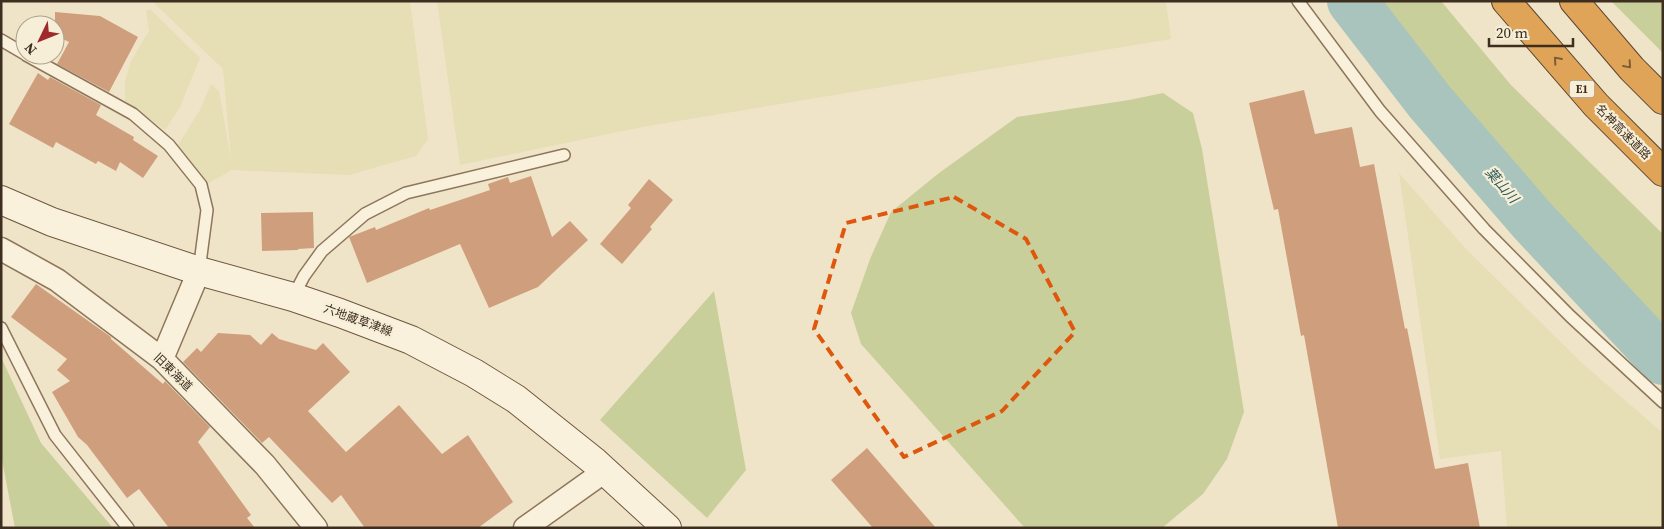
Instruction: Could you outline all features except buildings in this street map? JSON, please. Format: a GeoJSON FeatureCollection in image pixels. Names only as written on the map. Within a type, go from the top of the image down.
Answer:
{"type":"FeatureCollection","features":[{"type":"Feature","properties":{"kind":"highway","name":"名神高速道路"},"geometry":{"type":"LineString","coordinates":[[1506,1],[1596,105],[1663,172]]}},
{"type":"Feature","properties":{"kind":"highway"},"geometry":{"type":"LineString","coordinates":[[1574,1],[1632,69],[1663,100]]}},
{"type":"Feature","properties":{"kind":"main road","name":"六地蔵草津線"},"geometry":{"type":"LineString","coordinates":[[1,200],[52,222],[199,271],[293,297],[411,340],[474,373],[524,405],[604,471],[667,528]]}},
{"type":"Feature","properties":{"kind":"street","name":"旧東海道"},"geometry":{"type":"LineString","coordinates":[[1,248],[57,280],[162,359],[266,465],[316,528]]}},
{"type":"Feature","properties":{"kind":"street"},"geometry":{"type":"LineString","coordinates":[[162,359],[199,271]]}},
{"type":"Feature","properties":{"kind":"street"},"geometry":{"type":"LineString","coordinates":[[525,528],[604,471]]}},
{"type":"Feature","properties":{"kind":"lane"},"geometry":{"type":"LineString","coordinates":[[1298,1],[1380,111],[1484,229],[1570,316],[1663,402]]}},
{"type":"Feature","properties":{"kind":"lane"},"geometry":{"type":"LineString","coordinates":[[1,40],[15,48]]}},
{"type":"Feature","properties":{"kind":"lane"},"geometry":{"type":"LineString","coordinates":[[44,65],[133,114],[169,145],[202,186],[207,210],[199,271]]}},
{"type":"Feature","properties":{"kind":"lane"},"geometry":{"type":"LineString","coordinates":[[293,297],[304,276],[322,251],[365,214],[406,193],[564,155]]}},
{"type":"Feature","properties":{"kind":"lane"},"geometry":{"type":"LineString","coordinates":[[1,328],[55,435],[128,528]]}},
{"type":"Feature","properties":{"kind":"highlighted area"},"geometry":{"type":"Polygon","coordinates":[[[954,197],[1026,239],[1075,332],[1002,411],[904,457],[814,329],[846,223],[954,197]]]}},
{"type":"Feature","properties":{"kind":"shaded area"},"geometry":{"type":"Polygon","coordinates":[[[150,1],[410,1],[428,139],[416,156],[349,175],[232,170],[207,184],[178,145],[200,110],[211,84],[219,91],[231,160],[223,69],[150,1]]]}},
{"type":"Feature","properties":{"kind":"shaded area"},"geometry":{"type":"Polygon","coordinates":[[[437,1],[1166,1],[1171,39],[642,127],[460,165],[437,1]]]}},
{"type":"Feature","properties":{"kind":"shaded area"},"geometry":{"type":"Polygon","coordinates":[[[150,9],[200,58],[180,107],[165,130],[125,101],[125,81],[131,61],[149,31],[146,11],[150,9]]]}},
{"type":"Feature","properties":{"kind":"shaded area"},"geometry":{"type":"Polygon","coordinates":[[[1399,173],[1465,248],[1583,364],[1663,433],[1663,528],[1507,528],[1501,451],[1440,459],[1399,173]]]}},
{"type":"Feature","properties":{"kind":"green space"},"geometry":{"type":"Polygon","coordinates":[[[1367,1],[1441,1],[1511,85],[1663,234],[1663,342],[1601,278],[1496,161],[1451,109],[1367,1]]]}},
{"type":"Feature","properties":{"kind":"green space"},"geometry":{"type":"Polygon","coordinates":[[[1611,1],[1663,1],[1663,53],[1611,1]]]}},
{"type":"Feature","properties":{"kind":"green space"},"geometry":{"type":"Polygon","coordinates":[[[1163,93],[1193,113],[1202,149],[1244,412],[1227,459],[1203,494],[1162,528],[1025,528],[861,344],[851,313],[870,259],[891,212],[939,173],[1017,117],[1163,93]]]}},
{"type":"Feature","properties":{"kind":"green space"},"geometry":{"type":"Polygon","coordinates":[[[714,291],[746,470],[707,518],[600,420],[714,291]]]}},
{"type":"Feature","properties":{"kind":"green space"},"geometry":{"type":"Polygon","coordinates":[[[1,357],[41,443],[113,528],[15,528],[1,455],[1,357]]]}},
{"type":"Feature","properties":{"kind":"waterway","name":"葉山川"},"geometry":{"type":"LineString","coordinates":[[1352,1],[1430,102],[1532,220],[1663,360]]}}]}
